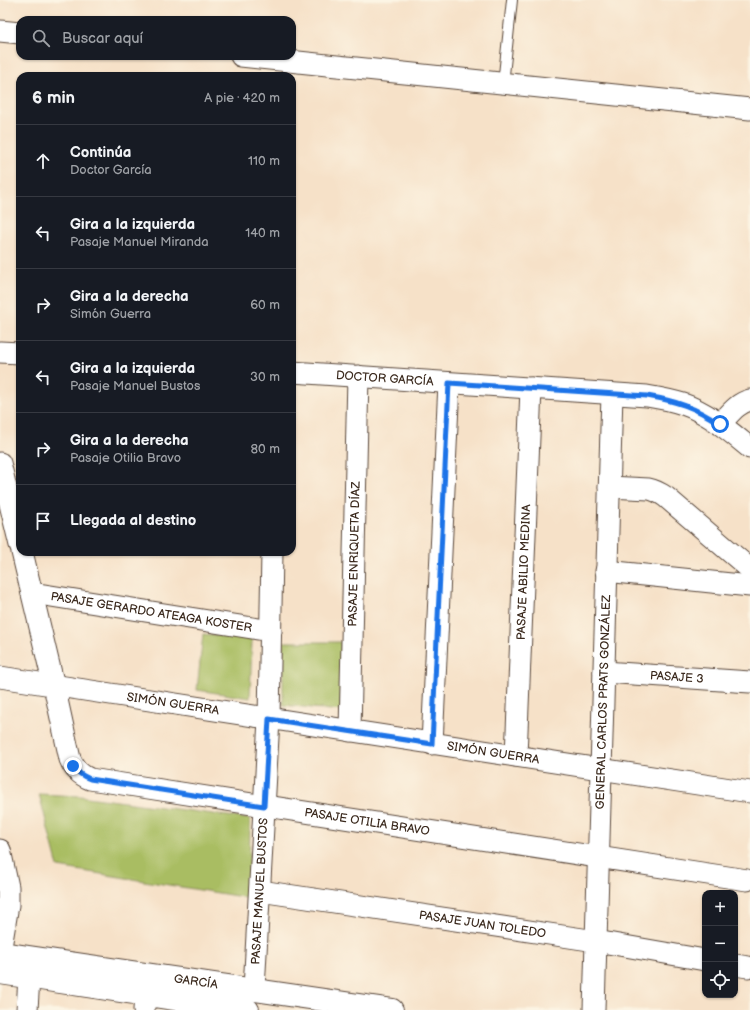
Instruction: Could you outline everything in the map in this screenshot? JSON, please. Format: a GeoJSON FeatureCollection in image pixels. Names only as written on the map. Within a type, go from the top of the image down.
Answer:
{"type":"FeatureCollection","features":[{"type":"Feature","properties":{"kind":"street"},"geometry":{"type":"LineString","coordinates":[[0,31],[16,33]]}},
{"type":"Feature","properties":{"kind":"street"},"geometry":{"type":"LineString","coordinates":[[278,60],[750,109]]}},
{"type":"Feature","properties":{"kind":"street"},"geometry":{"type":"LineString","coordinates":[[0,352],[16,353]]}},
{"type":"Feature","properties":{"kind":"street","name":"DOCTOR GARCÍA"},"geometry":{"type":"LineString","coordinates":[[296,372],[647,396],[666,399],[684,404],[696,410],[720,424],[750,448]]}},
{"type":"Feature","properties":{"kind":"street","name":"PASAJE ENRIQUETA DÍAZ"},"geometry":{"type":"LineString","coordinates":[[350,731],[358,376]]}},
{"type":"Feature","properties":{"kind":"street"},"geometry":{"type":"LineString","coordinates":[[432,744],[449,383]]}},
{"type":"Feature","properties":{"kind":"street","name":"PASAJE ABILIO MEDINA"},"geometry":{"type":"LineString","coordinates":[[516,756],[531,388]]}},
{"type":"Feature","properties":{"kind":"street","name":"GENERAL CARLOS PRATS GONZÁLEZ"},"geometry":{"type":"LineString","coordinates":[[594,1010],[612,394]]}},
{"type":"Feature","properties":{"kind":"street"},"geometry":{"type":"LineString","coordinates":[[720,424],[735,408],[750,400]]}},
{"type":"Feature","properties":{"kind":"street"},"geometry":{"type":"LineString","coordinates":[[0,463],[15,504]]}},
{"type":"Feature","properties":{"kind":"street"},"geometry":{"type":"LineString","coordinates":[[609,487],[649,489],[661,493],[750,568]]}},
{"type":"Feature","properties":{"kind":"street","name":"PASAJE OTILIA BRAVO"},"geometry":{"type":"LineString","coordinates":[[23,556],[70,759],[73,766],[83,776],[90,779],[747,880]]}},
{"type":"Feature","properties":{"kind":"street","name":"PASAJE MANUEL BUSTOS"},"geometry":{"type":"LineString","coordinates":[[251,1000],[260,891],[269,719],[272,556]]}},
{"type":"Feature","properties":{"kind":"street"},"geometry":{"type":"LineString","coordinates":[[606,572],[750,586]]}},
{"type":"Feature","properties":{"kind":"street","name":"PASAJE GERARDO ATEAGA KOSTER"},"geometry":{"type":"LineString","coordinates":[[32,593],[271,630]]}},
{"type":"Feature","properties":{"kind":"street","name":"PASAJE 3"},"geometry":{"type":"LineString","coordinates":[[604,672],[750,682]]}},
{"type":"Feature","properties":{"kind":"street","name":"SIMÓN GUERRA"},"geometry":{"type":"LineString","coordinates":[[0,677],[750,792]]}},
{"type":"Feature","properties":{"kind":"street"},"geometry":{"type":"LineString","coordinates":[[0,852],[8,887],[8,905],[0,953]]}},
{"type":"Feature","properties":{"kind":"street","name":"PASAJE JUAN TOLEDO"},"geometry":{"type":"LineString","coordinates":[[260,891],[596,941],[702,959]]}},
{"type":"Feature","properties":{"kind":"street","name":"GARCÍA"},"geometry":{"type":"LineString","coordinates":[[0,953],[251,1000]]}},
{"type":"Feature","properties":{"kind":"street","name":"GARCÍA"},"geometry":{"type":"LineString","coordinates":[[0,973],[29,977],[145,1003],[251,1000],[392,1010]]}},
{"type":"Feature","properties":{"kind":"street"},"geometry":{"type":"LineString","coordinates":[[27,1010],[29,977]]}},
{"type":"Feature","properties":{"kind":"lane"},"geometry":{"type":"LineString","coordinates":[[503,84],[512,0]]}},
{"type":"Feature","properties":{"kind":"green space"},"geometry":{"type":"Polygon","coordinates":[[[203,634],[252,639],[250,698],[197,690],[203,634]]]}},
{"type":"Feature","properties":{"kind":"green space"},"geometry":{"type":"Polygon","coordinates":[[[283,642],[341,642],[341,711],[283,705],[283,642]]]}},
{"type":"Feature","properties":{"kind":"green space"},"geometry":{"type":"Polygon","coordinates":[[[39,794],[80,796],[250,819],[249,898],[58,867],[39,794]]]}},
{"type":"Feature","properties":{"kind":"route"},"geometry":{"type":"LineString","coordinates":[[73,766],[83,776],[90,779],[264,806],[269,719],[432,744],[449,383],[647,396],[684,404],[720,424]]}}]}
